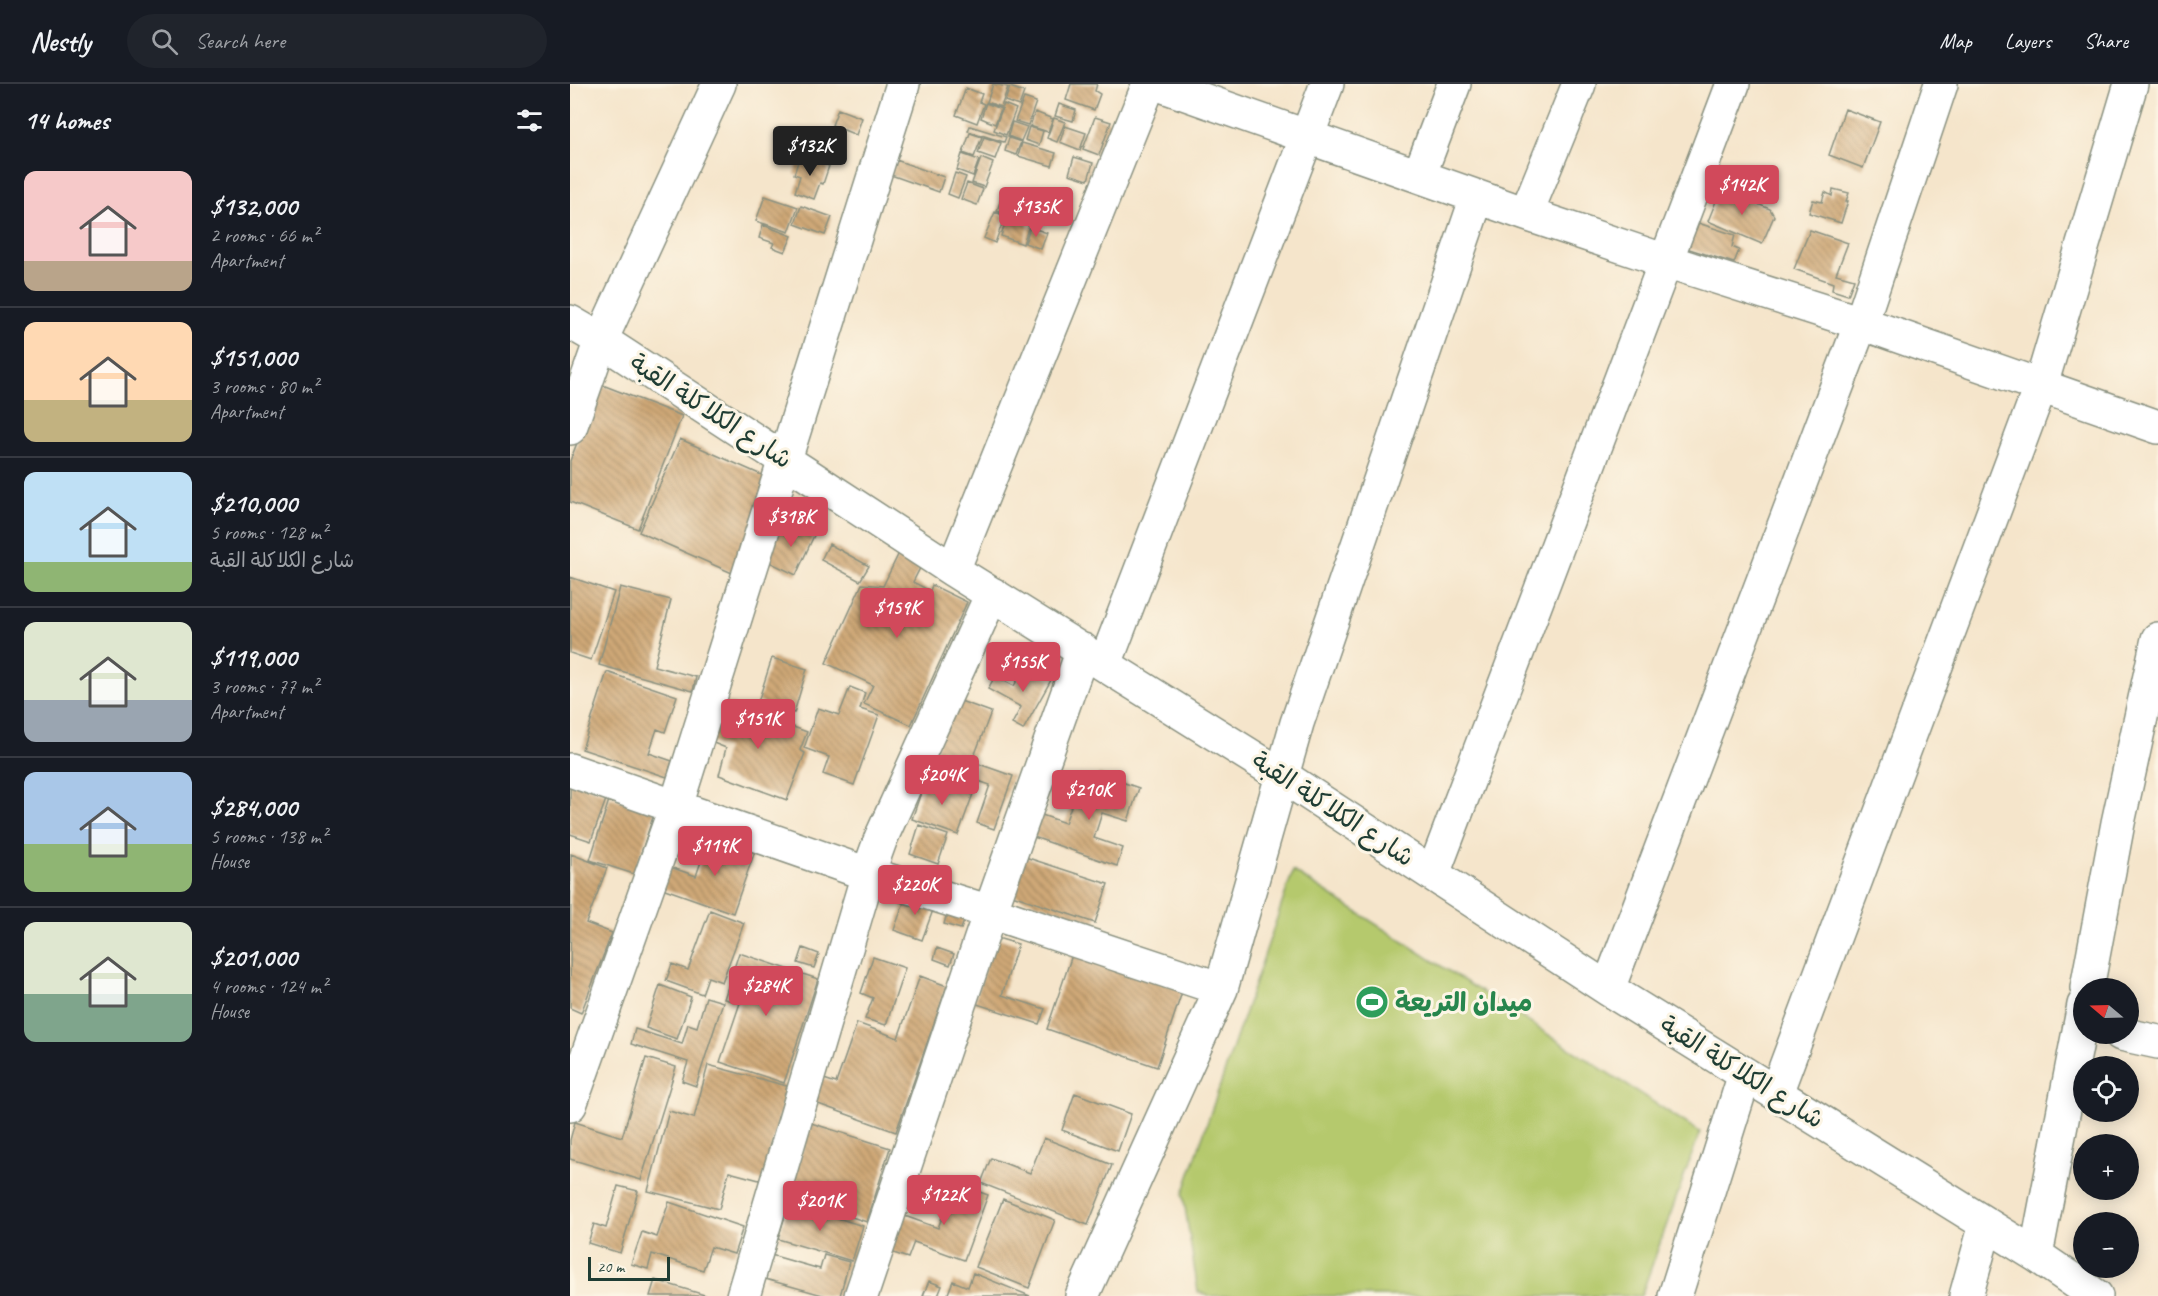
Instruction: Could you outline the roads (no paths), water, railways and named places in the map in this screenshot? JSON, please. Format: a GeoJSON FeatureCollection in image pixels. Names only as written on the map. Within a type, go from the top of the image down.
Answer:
{"type":"FeatureCollection","features":[{"type":"Feature","properties":{"kind":"street"},"geometry":{"type":"LineString","coordinates":[[570,428],[601,340],[718,84]]}},
{"type":"Feature","properties":{"kind":"street"},"geometry":{"type":"LineString","coordinates":[[570,1105],[676,806],[903,84]]}},
{"type":"Feature","properties":{"kind":"street"},"geometry":{"type":"LineString","coordinates":[[953,570],[1149,84]]}},
{"type":"Feature","properties":{"kind":"street"},"geometry":{"type":"LineString","coordinates":[[1158,84],[1526,214],[1861,323],[2158,427]]}},
{"type":"Feature","properties":{"kind":"street"},"geometry":{"type":"LineString","coordinates":[[861,1296],[990,912],[1327,84]]}},
{"type":"Feature","properties":{"kind":"street"},"geometry":{"type":"LineString","coordinates":[[1419,176],[1454,84]]}},
{"type":"Feature","properties":{"kind":"street"},"geometry":{"type":"LineString","coordinates":[[1526,214],[1579,84]]}},
{"type":"Feature","properties":{"kind":"street"},"geometry":{"type":"LineString","coordinates":[[1433,874],[1732,84]]}},
{"type":"Feature","properties":{"kind":"street"},"geometry":{"type":"LineString","coordinates":[[1608,988],[1861,323],[1941,84]]}},
{"type":"Feature","properties":{"kind":"street"},"geometry":{"type":"LineString","coordinates":[[1776,1093],[2041,385],[2132,84]]}},
{"type":"Feature","properties":{"kind":"street"},"geometry":{"type":"LineString","coordinates":[[1086,1295],[1221,989],[1297,723],[1477,196]]}},
{"type":"Feature","properties":{"kind":"street","name":"شارع الكلاكلة القبة"},"geometry":{"type":"LineString","coordinates":[[570,322],[786,459],[953,570],[1281,776],[1608,988],[2036,1255],[2096,1296]]}},
{"type":"Feature","properties":{"kind":"street"},"geometry":{"type":"LineString","coordinates":[[743,1296],[868,874],[881,838],[992,594]]}},
{"type":"Feature","properties":{"kind":"street"},"geometry":{"type":"LineString","coordinates":[[2089,978],[2118,823],[2158,639]]}},
{"type":"Feature","properties":{"kind":"street"},"geometry":{"type":"LineString","coordinates":[[570,770],[868,874],[1221,989]]}},
{"type":"Feature","properties":{"kind":"street"},"geometry":{"type":"LineString","coordinates":[[2139,1038],[2158,1042]]}},
{"type":"Feature","properties":{"kind":"street"},"geometry":{"type":"LineString","coordinates":[[2036,1255],[2077,1044]]}},
{"type":"Feature","properties":{"kind":"street"},"geometry":{"type":"LineString","coordinates":[[1675,1296],[1745,1074]]}},
{"type":"Feature","properties":{"kind":"street"},"geometry":{"type":"LineString","coordinates":[[1966,1296],[1986,1224]]}},
{"type":"Feature","properties":{"kind":"place","name":"ميدان التريعة"},"geometry":{"type":"Point","coordinates":[1372,1002]}}]}
